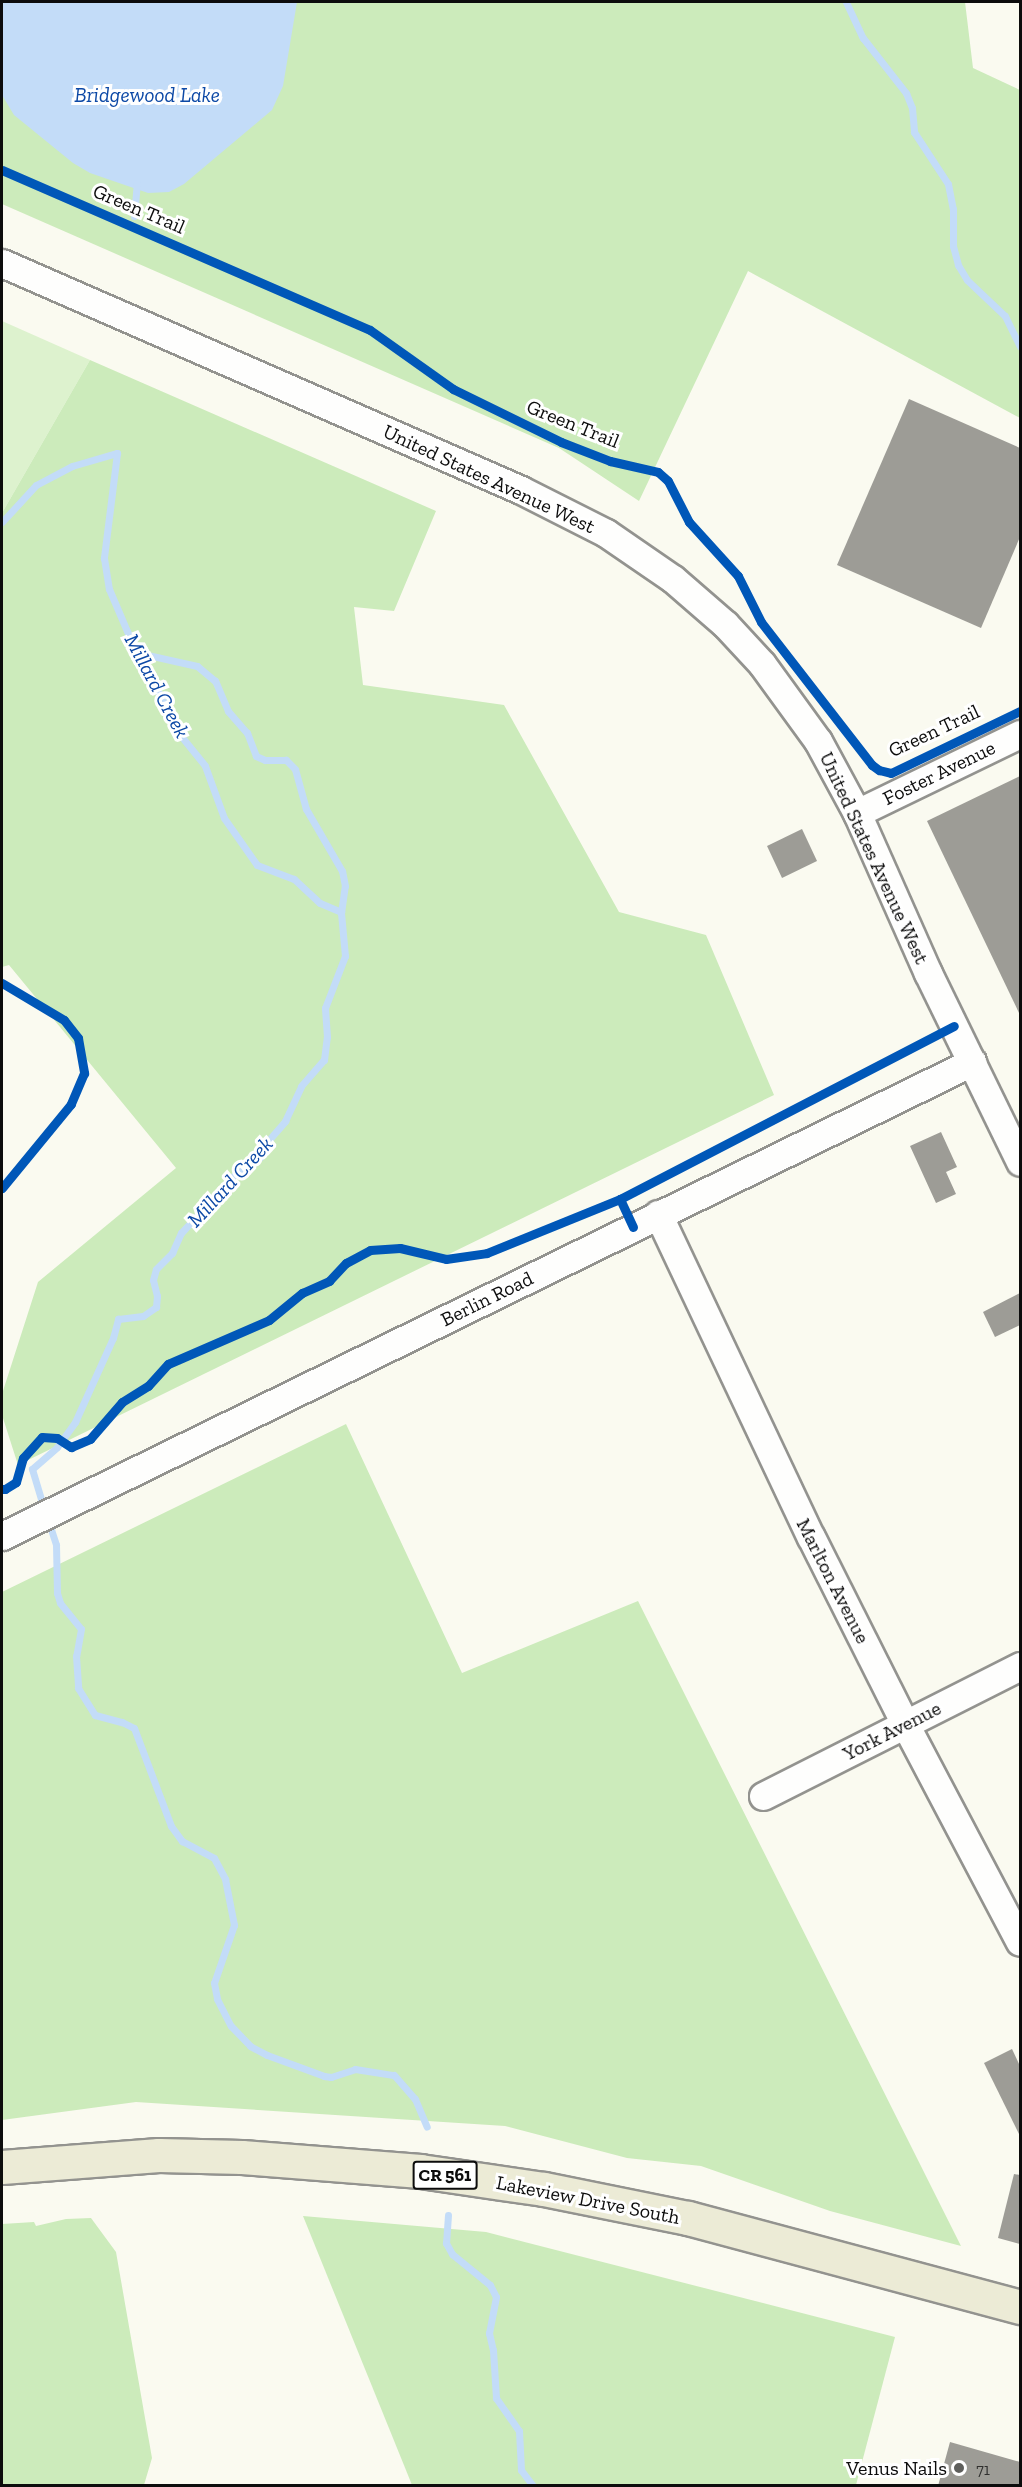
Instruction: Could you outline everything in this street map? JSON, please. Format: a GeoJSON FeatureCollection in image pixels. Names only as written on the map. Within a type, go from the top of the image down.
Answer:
{"type":"FeatureCollection","features":[{"type":"Feature","properties":{"kind":"main road","name":"Lakeview Drive South"},"geometry":{"type":"LineString","coordinates":[[2,2167],[159,2155],[242,2157],[420,2171],[544,2189],[688,2218],[1020,2307]]}},
{"type":"Feature","properties":{"kind":"street","name":"United States Avenue West"},"geometry":{"type":"LineString","coordinates":[[2,263],[521,490],[606,533],[673,579],[724,624],[762,664],[818,741],[856,813],[928,973],[1020,1162]]}},
{"type":"Feature","properties":{"kind":"street","name":"Foster Avenue"},"geometry":{"type":"LineString","coordinates":[[856,813],[1020,734]]}},
{"type":"Feature","properties":{"kind":"street","name":"Berlin Road"},"geometry":{"type":"LineString","coordinates":[[2,1536],[972,1062]]}},
{"type":"Feature","properties":{"kind":"street","name":"Marlton Avenue"},"geometry":{"type":"LineString","coordinates":[[658,1214],[810,1537],[1020,1942]]}},
{"type":"Feature","properties":{"kind":"street","name":"York Avenue"},"geometry":{"type":"LineString","coordinates":[[763,1796],[1020,1666]]}},
{"type":"Feature","properties":{"kind":"green space"},"geometry":{"type":"Polygon","coordinates":[[[291,2],[965,2],[973,68],[1020,90],[1020,418],[748,271],[639,501],[559,448],[2,204],[2,87],[291,2]]]}},
{"type":"Feature","properties":{"kind":"green space"},"geometry":{"type":"Polygon","coordinates":[[[2,321],[90,360],[2,513],[2,321]]]}},
{"type":"Feature","properties":{"kind":"green space"},"geometry":{"type":"Polygon","coordinates":[[[90,360],[436,511],[394,611],[354,607],[363,685],[504,705],[619,912],[706,935],[774,1095],[18,1465],[2,1415],[2,1394],[38,1282],[176,1168],[9,965],[2,967],[2,513],[90,360]]]}},
{"type":"Feature","properties":{"kind":"green space"},"geometry":{"type":"Polygon","coordinates":[[[346,1424],[462,1673],[638,1601],[961,2246],[830,2211],[701,2166],[627,2158],[505,2126],[136,2102],[2,2120],[2,1592],[346,1424]]]}},
{"type":"Feature","properties":{"kind":"green space"},"geometry":{"type":"Polygon","coordinates":[[[303,2216],[486,2232],[895,2337],[856,2485],[412,2485],[303,2216]]]}},
{"type":"Feature","properties":{"kind":"green space"},"geometry":{"type":"Polygon","coordinates":[[[91,2218],[116,2252],[152,2458],[144,2485],[2,2485],[2,2224],[34,2222],[36,2226],[66,2219],[91,2218]]]}},
{"type":"Feature","properties":{"kind":"water","name":"Bridgewood Lake"},"geometry":{"type":"Polygon","coordinates":[[[2,2],[297,2],[283,86],[272,110],[184,184],[169,192],[148,193],[90,173],[73,163],[14,115],[2,95],[2,2]]]}},
{"type":"Feature","properties":{"kind":"building"},"geometry":{"type":"Polygon","coordinates":[[[909,399],[1020,448],[1020,537],[981,628],[837,565],[909,399]]]}},
{"type":"Feature","properties":{"kind":"building"},"geometry":{"type":"Polygon","coordinates":[[[1020,776],[1020,1015],[927,821],[1020,776]]]}},
{"type":"Feature","properties":{"kind":"building"},"geometry":{"type":"Polygon","coordinates":[[[802,829],[817,861],[782,878],[767,846],[802,829]]]}},
{"type":"Feature","properties":{"kind":"building"},"geometry":{"type":"Polygon","coordinates":[[[941,1132],[957,1167],[946,1172],[956,1194],[936,1203],[910,1146],[941,1132]]]}},
{"type":"Feature","properties":{"kind":"building"},"geometry":{"type":"Polygon","coordinates":[[[1020,1293],[1020,1325],[995,1337],[983,1312],[1020,1293]]]}},
{"type":"Feature","properties":{"kind":"building"},"geometry":{"type":"Polygon","coordinates":[[[1012,2049],[1020,2066],[1020,2136],[984,2063],[1012,2049]]]}},
{"type":"Feature","properties":{"kind":"building"},"geometry":{"type":"Polygon","coordinates":[[[1014,2174],[1020,2175],[1020,2244],[998,2238],[1014,2174]]]}},
{"type":"Feature","properties":{"kind":"building"},"geometry":{"type":"Polygon","coordinates":[[[950,2442],[1020,2462],[1020,2486],[938,2486],[950,2442]]]}},
{"type":"Feature","properties":{"kind":"waterway"},"geometry":{"type":"LineString","coordinates":[[846,2],[863,38],[906,93],[912,108],[914,132],[948,184],[953,209],[953,246],[958,265],[967,280],[1005,316],[1020,347]]}},
{"type":"Feature","properties":{"kind":"waterway","name":"Millard Creek"},"geometry":{"type":"LineString","coordinates":[[134,216],[137,183]]}},
{"type":"Feature","properties":{"kind":"waterway","name":"Millard Creek"},"geometry":{"type":"LineString","coordinates":[[2,522],[36,485],[72,466],[117,453],[104,558],[109,589],[127,631],[181,736],[205,766],[224,818],[257,865],[294,879],[320,903],[341,912]]}},
{"type":"Feature","properties":{"kind":"waterway","name":"Millard Creek"},"geometry":{"type":"LineString","coordinates":[[44,1509],[32,1469],[57,1447],[75,1422],[113,1338],[118,1319],[143,1316],[156,1307],[157,1296],[153,1280],[156,1269],[172,1253],[181,1233],[199,1214],[214,1206],[229,1179],[260,1157],[267,1142],[285,1121],[301,1086],[324,1060],[327,1037],[325,1008],[345,956],[341,913],[345,886],[342,871],[306,809],[295,769],[286,760],[265,760],[256,756],[247,733],[228,711],[215,681],[197,666],[139,653]]}},
{"type":"Feature","properties":{"kind":"waterway","name":"Millard Creek"},"geometry":{"type":"LineString","coordinates":[[48,1520],[56,1545],[57,1593],[60,1603],[81,1629],[76,1656],[78,1688],[95,1715],[122,1722],[134,1728],[171,1826],[182,1841],[214,1858],[225,1879],[234,1925],[214,1983],[217,1999],[231,2026],[250,2046],[267,2055],[324,2076],[331,2077],[355,2069],[394,2075],[415,2099],[427,2127]]}},
{"type":"Feature","properties":{"kind":"waterway","name":"Millard Creek"},"geometry":{"type":"LineString","coordinates":[[448,2215],[446,2243],[452,2254],[490,2285],[496,2297],[489,2333],[493,2350],[496,2398],[519,2431],[521,2470],[533,2486]]}},
{"type":"Feature","properties":{"kind":"cycle path","name":"Green Trail"},"geometry":{"type":"LineString","coordinates":[[2,170],[370,330],[453,389],[561,442],[610,461],[658,472],[668,481],[689,522],[738,576],[761,622],[872,765],[879,770],[891,773],[1020,711]]}},
{"type":"Feature","properties":{"kind":"cycle path"},"geometry":{"type":"LineString","coordinates":[[2,983],[64,1020],[78,1038],[84,1073],[71,1104],[2,1188]]}},
{"type":"Feature","properties":{"kind":"cycle path"},"geometry":{"type":"LineString","coordinates":[[633,1227],[620,1199],[954,1026]]}},
{"type":"Feature","properties":{"kind":"cycle path"},"geometry":{"type":"LineString","coordinates":[[2,1489],[16,1482],[23,1458],[42,1437],[57,1438],[71,1447],[90,1439],[122,1402],[148,1386],[168,1364],[269,1320],[302,1293],[329,1281],[346,1263],[370,1250],[400,1248],[446,1259],[487,1253],[620,1199]]}},
{"type":"Feature","properties":{"kind":"place","name":"Venus Nails"},"geometry":{"type":"Point","coordinates":[959,2468]}}]}
